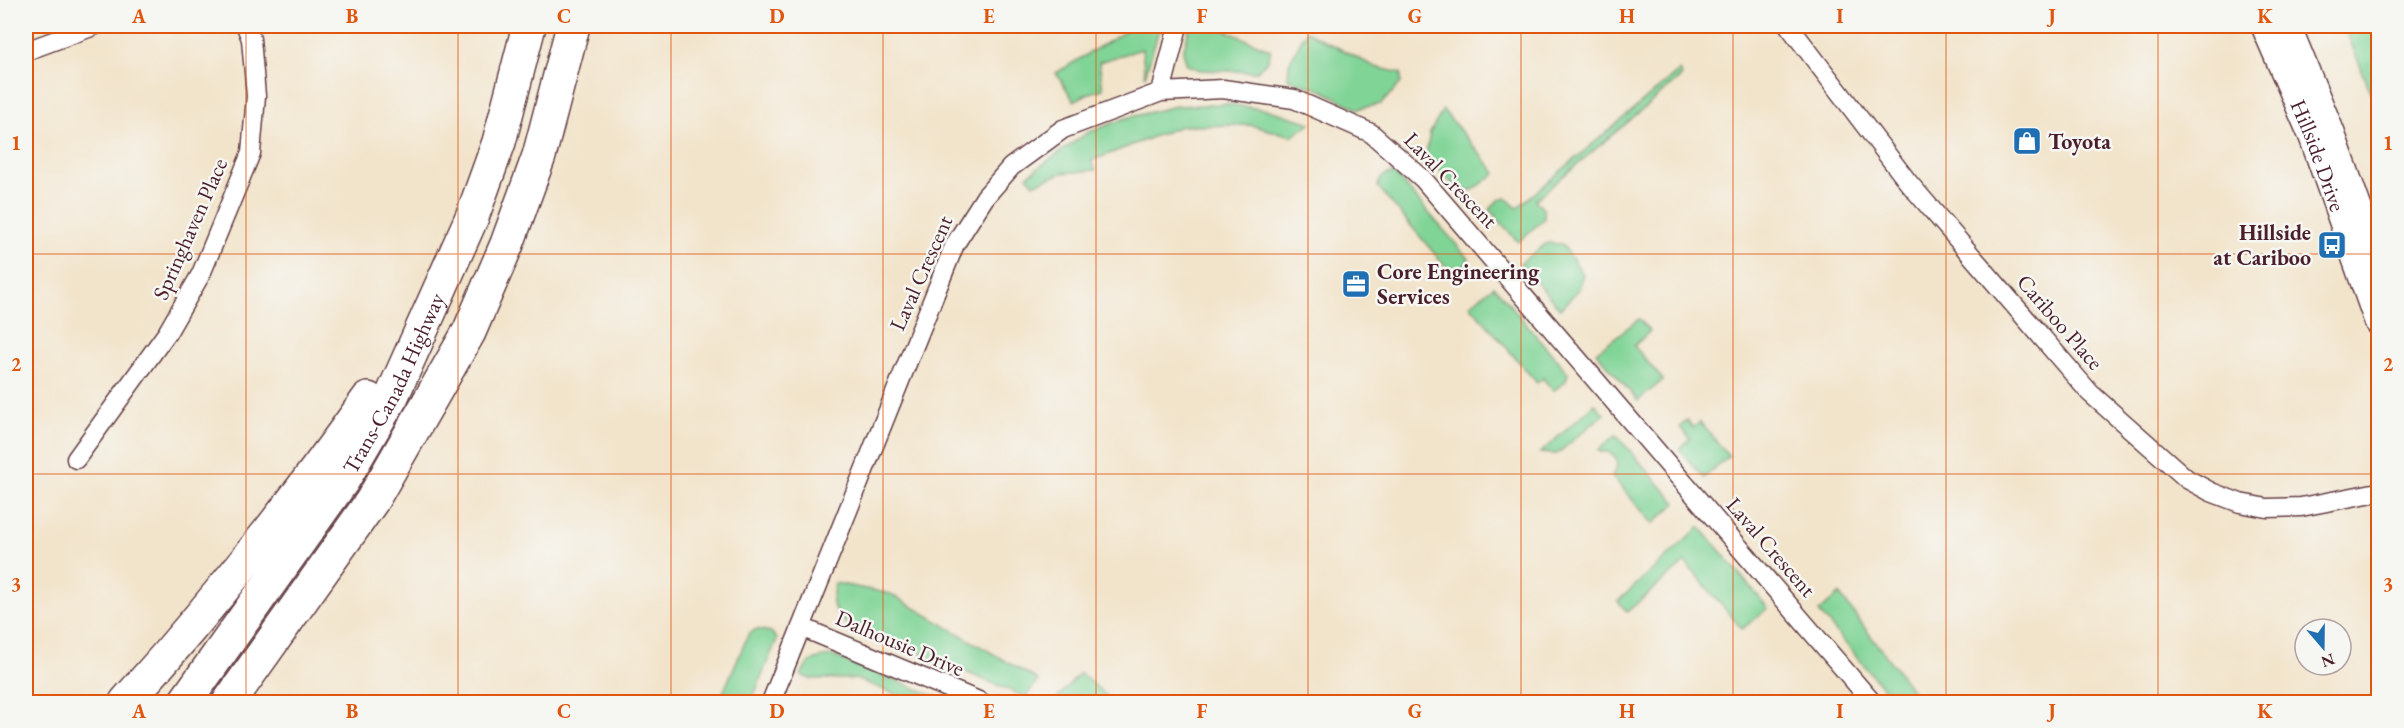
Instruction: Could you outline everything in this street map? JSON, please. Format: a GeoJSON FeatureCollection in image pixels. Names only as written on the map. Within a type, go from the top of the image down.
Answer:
{"type":"FeatureCollection","features":[{"type":"Feature","properties":{"kind":"highway","name":"Trans-Canada Highway"},"geometry":{"type":"LineString","coordinates":[[185,702],[343,480],[392,396],[471,217],[499,142],[529,26]]}},
{"type":"Feature","properties":{"kind":"highway","name":"Trans-Canada Highway"},"geometry":{"type":"LineString","coordinates":[[229,702],[372,501],[469,332],[507,244],[539,156],[573,26]]}},
{"type":"Feature","properties":{"kind":"highway"},"geometry":{"type":"LineString","coordinates":[[126,702],[200,620],[319,469],[432,309]]}},
{"type":"Feature","properties":{"kind":"main road","name":"Hillside Drive"},"geometry":{"type":"LineString","coordinates":[[2265,26],[2313,138],[2379,321]]}},
{"type":"Feature","properties":{"kind":"main road","name":"Hillside Drive"},"geometry":{"type":"LineString","coordinates":[[2287,26],[2331,133],[2379,264]]}},
{"type":"Feature","properties":{"kind":"street"},"geometry":{"type":"LineString","coordinates":[[26,51],[94,26]]}},
{"type":"Feature","properties":{"kind":"street","name":"Springhaven Place"},"geometry":{"type":"LineString","coordinates":[[76,459],[167,333],[184,304],[201,274],[250,153],[256,96],[251,39],[246,26]]}},
{"type":"Feature","properties":{"kind":"street"},"geometry":{"type":"LineString","coordinates":[[1161,92],[1178,26]]}},
{"type":"Feature","properties":{"kind":"street","name":"Cariboo Place"},"geometry":{"type":"LineString","coordinates":[[1789,26],[1908,182],[2090,393],[2187,479],[2211,492],[2240,503],[2267,508],[2301,507],[2379,492]]}},
{"type":"Feature","properties":{"kind":"street","name":"Laval Crescent"},"geometry":{"type":"LineString","coordinates":[[771,702],[955,244],[985,197],[1011,167],[1063,129],[1161,92],[1223,89],[1294,99],[1371,133],[1423,179],[1872,702]]}},
{"type":"Feature","properties":{"kind":"street","name":"Dalhousie Drive"},"geometry":{"type":"LineString","coordinates":[[801,627],[981,702]]}},
{"type":"Feature","properties":{"kind":"green space"},"geometry":{"type":"Polygon","coordinates":[[[1125,26],[1160,26],[1145,76],[1142,49],[1099,62],[1103,89],[1074,101],[1056,73],[1126,31],[1125,26]]]}},
{"type":"Feature","properties":{"kind":"green space"},"geometry":{"type":"Polygon","coordinates":[[[1190,26],[1223,26],[1222,29],[1271,50],[1268,60],[1256,72],[1200,70],[1187,65],[1183,52],[1190,26]]]}},
{"type":"Feature","properties":{"kind":"green space"},"geometry":{"type":"Polygon","coordinates":[[[2344,26],[2378,26],[2378,110],[2344,26]]]}},
{"type":"Feature","properties":{"kind":"green space"},"geometry":{"type":"Polygon","coordinates":[[[1306,31],[1375,67],[1401,73],[1401,83],[1381,104],[1358,109],[1319,89],[1288,79],[1289,63],[1306,31]]]}},
{"type":"Feature","properties":{"kind":"green space"},"geometry":{"type":"Polygon","coordinates":[[[1679,71],[1682,76],[1535,200],[1544,210],[1544,219],[1518,242],[1490,210],[1498,200],[1506,198],[1517,208],[1679,71]]]}},
{"type":"Feature","properties":{"kind":"green space"},"geometry":{"type":"Polygon","coordinates":[[[1227,104],[1269,110],[1311,123],[1292,136],[1250,125],[1181,126],[1091,161],[1096,170],[1062,173],[1034,184],[1027,176],[1087,133],[1126,118],[1176,106],[1227,104]]]}},
{"type":"Feature","properties":{"kind":"green space"},"geometry":{"type":"Polygon","coordinates":[[[1443,110],[1496,173],[1473,190],[1459,191],[1426,155],[1430,133],[1443,110]]]}},
{"type":"Feature","properties":{"kind":"green space"},"geometry":{"type":"Polygon","coordinates":[[[1394,173],[1469,259],[1461,272],[1451,273],[1378,187],[1383,177],[1394,173]]]}},
{"type":"Feature","properties":{"kind":"green space"},"geometry":{"type":"Polygon","coordinates":[[[1547,243],[1562,244],[1583,274],[1579,289],[1560,309],[1520,263],[1547,243]]]}},
{"type":"Feature","properties":{"kind":"green space"},"geometry":{"type":"Polygon","coordinates":[[[1494,286],[1568,373],[1566,381],[1553,391],[1543,378],[1537,383],[1470,305],[1494,286]]]}},
{"type":"Feature","properties":{"kind":"green space"},"geometry":{"type":"Polygon","coordinates":[[[1639,319],[1650,331],[1634,346],[1663,380],[1638,401],[1596,352],[1639,319]]]}},
{"type":"Feature","properties":{"kind":"green space"},"geometry":{"type":"Polygon","coordinates":[[[1595,404],[1604,414],[1557,454],[1540,453],[1595,404]]]}},
{"type":"Feature","properties":{"kind":"green space"},"geometry":{"type":"Polygon","coordinates":[[[1687,420],[1693,428],[1700,422],[1729,456],[1704,478],[1679,449],[1690,439],[1680,427],[1687,420]]]}},
{"type":"Feature","properties":{"kind":"green space"},"geometry":{"type":"Polygon","coordinates":[[[1616,435],[1676,503],[1653,524],[1612,476],[1617,467],[1616,458],[1608,452],[1598,450],[1616,435]]]}},
{"type":"Feature","properties":{"kind":"green space"},"geometry":{"type":"Polygon","coordinates":[[[1700,527],[1768,608],[1742,629],[1685,562],[1627,612],[1618,601],[1700,527]]]}},
{"type":"Feature","properties":{"kind":"green space"},"geometry":{"type":"Polygon","coordinates":[[[835,583],[891,594],[1038,680],[1026,697],[844,622],[833,604],[835,583]]]}},
{"type":"Feature","properties":{"kind":"green space"},"geometry":{"type":"Polygon","coordinates":[[[1839,594],[1921,702],[1895,702],[1819,612],[1839,594]]]}},
{"type":"Feature","properties":{"kind":"green space"},"geometry":{"type":"Polygon","coordinates":[[[757,629],[771,632],[777,639],[751,702],[719,702],[749,633],[757,629]]]}},
{"type":"Feature","properties":{"kind":"green space"},"geometry":{"type":"Polygon","coordinates":[[[833,656],[950,702],[916,702],[856,679],[810,679],[801,675],[807,665],[814,660],[833,656]]]}},
{"type":"Feature","properties":{"kind":"green space"},"geometry":{"type":"Polygon","coordinates":[[[1080,673],[1114,702],[1054,702],[1080,673]]]}},
{"type":"Feature","properties":{"kind":"place","name":"Toyota"},"geometry":{"type":"Point","coordinates":[2027,141]}},
{"type":"Feature","properties":{"kind":"place","name":"Hillside at Cariboo"},"geometry":{"type":"Point","coordinates":[2332,245]}},
{"type":"Feature","properties":{"kind":"place","name":"Core Engineering Services"},"geometry":{"type":"Point","coordinates":[1356,284]}}]}
